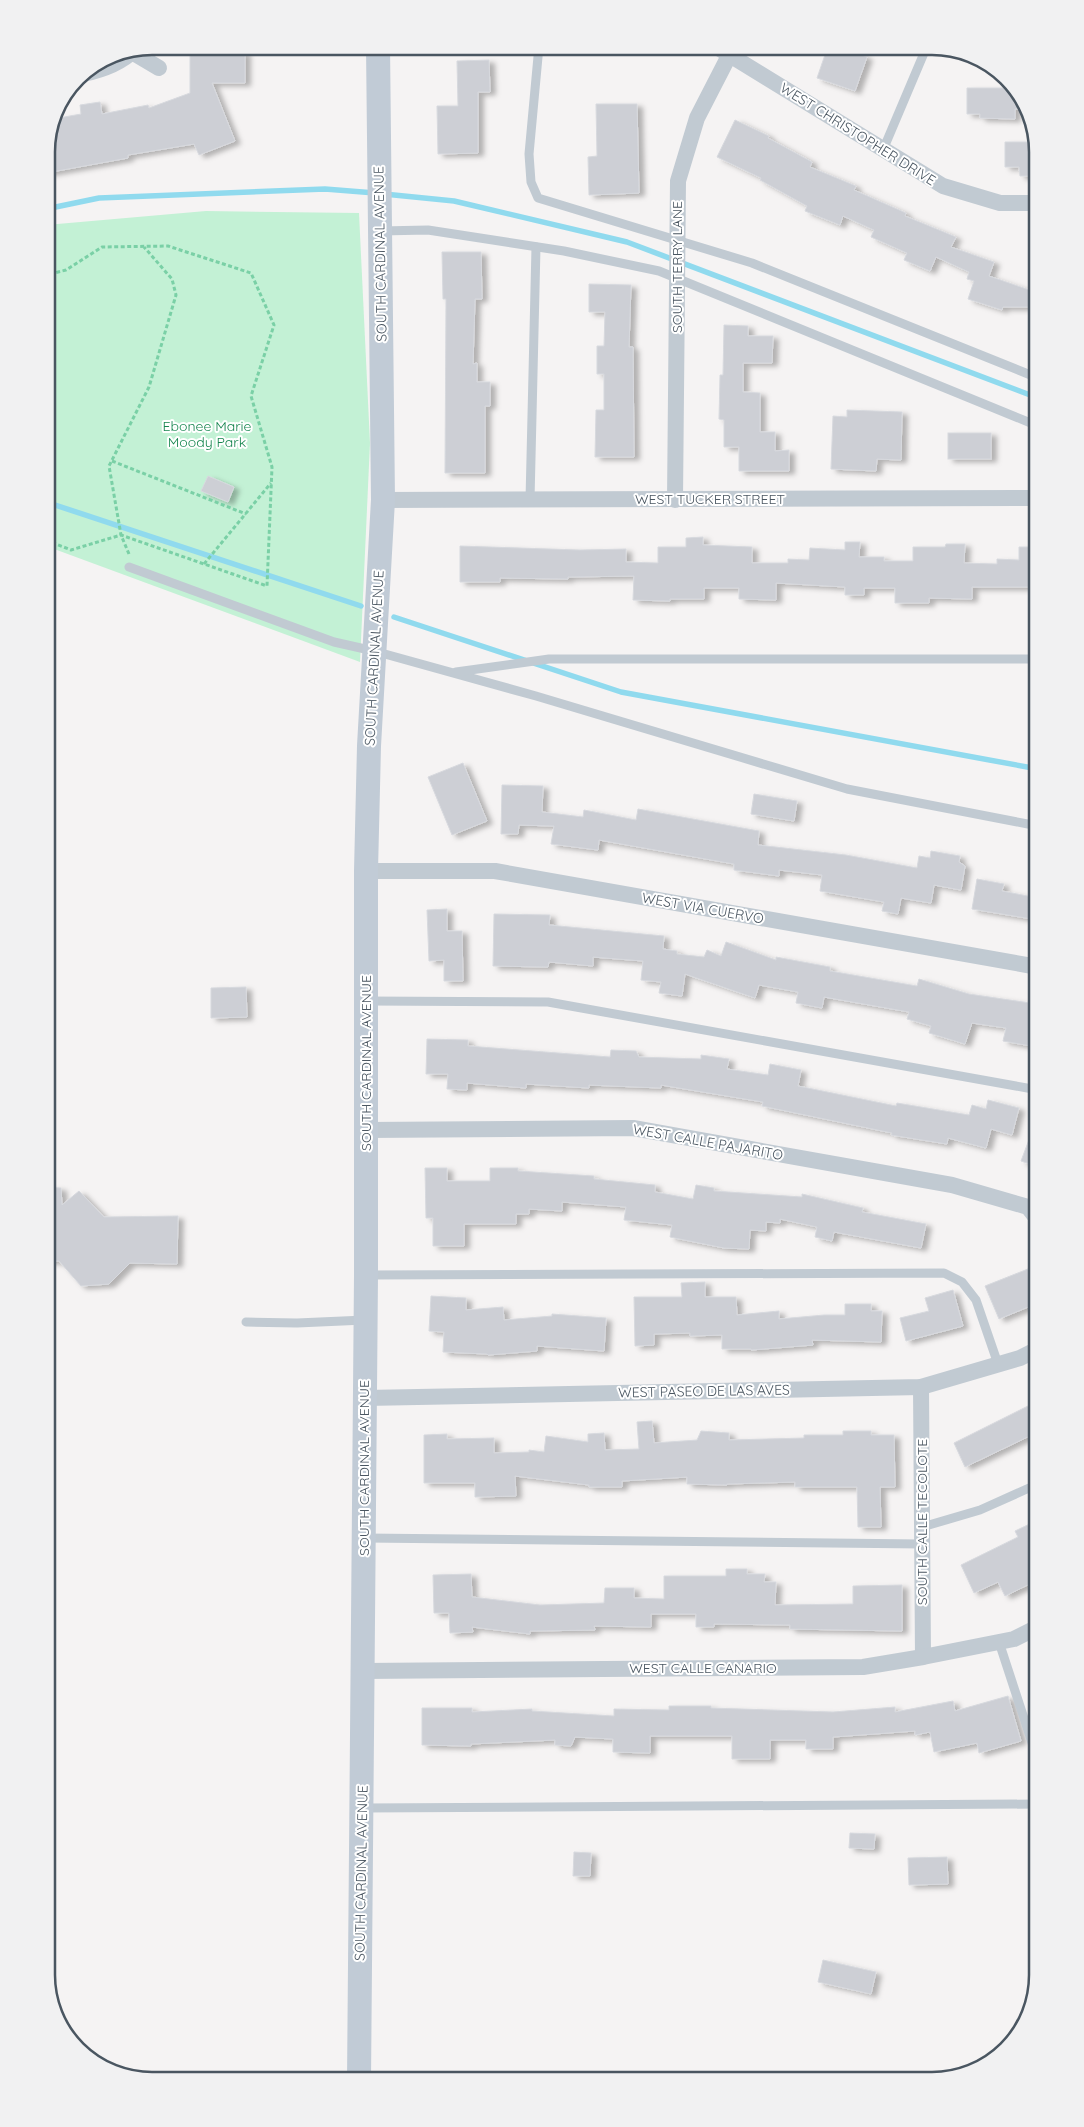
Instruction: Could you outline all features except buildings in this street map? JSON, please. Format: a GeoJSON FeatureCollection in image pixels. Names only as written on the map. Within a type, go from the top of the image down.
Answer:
{"type":"FeatureCollection","features":[{"type":"Feature","properties":{"kind":"main road","name":"SOUTH CARDINAL AVENUE"},"geometry":{"type":"LineString","coordinates":[[358,2072],[366,1275],[366,872],[369,746],[383,500],[378,55]]}},
{"type":"Feature","properties":{"kind":"street","name":"SOUTH TERRY LANE"},"geometry":{"type":"LineString","coordinates":[[675,500],[678,181],[697,118],[723,55]]}},
{"type":"Feature","properties":{"kind":"street","name":"WEST CHRISTOPHER DRIVE"},"geometry":{"type":"LineString","coordinates":[[735,55],[883,150],[943,186],[1000,203],[1029,203]]}},
{"type":"Feature","properties":{"kind":"street"},"geometry":{"type":"LineString","coordinates":[[141,56],[159,68]]}},
{"type":"Feature","properties":{"kind":"street"},"geometry":{"type":"LineString","coordinates":[[98,71],[125,59]]}},
{"type":"Feature","properties":{"kind":"street","name":"WEST TUCKER STREET"},"geometry":{"type":"LineString","coordinates":[[383,500],[1029,498]]}},
{"type":"Feature","properties":{"kind":"street","name":"WEST VIA CUERVO"},"geometry":{"type":"LineString","coordinates":[[366,872],[495,871],[1029,965]]}},
{"type":"Feature","properties":{"kind":"street","name":"WEST CALLE PAJARITO"},"geometry":{"type":"LineString","coordinates":[[366,1130],[633,1128],[952,1185],[1029,1208]]}},
{"type":"Feature","properties":{"kind":"street","name":"WEST PASEO DE LAS AVES"},"geometry":{"type":"LineString","coordinates":[[364,1398],[921,1388],[1020,1358],[1029,1354]]}},
{"type":"Feature","properties":{"kind":"street","name":"SOUTH CALLE TECOLOTE"},"geometry":{"type":"LineString","coordinates":[[921,1388],[923,1658]]}},
{"type":"Feature","properties":{"kind":"street","name":"WEST CALLE CANARIO"},"geometry":{"type":"LineString","coordinates":[[363,1671],[863,1667],[923,1658],[1014,1639],[1029,1632]]}},
{"type":"Feature","properties":{"kind":"lane"},"geometry":{"type":"LineString","coordinates":[[538,55],[529,154],[531,182],[538,198],[752,263],[1029,374]]}},
{"type":"Feature","properties":{"kind":"lane"},"geometry":{"type":"LineString","coordinates":[[883,150],[923,55]]}},
{"type":"Feature","properties":{"kind":"lane"},"geometry":{"type":"LineString","coordinates":[[380,220],[660,271],[1029,422]]}},
{"type":"Feature","properties":{"kind":"lane"},"geometry":{"type":"LineString","coordinates":[[530,500],[536,247]]}},
{"type":"Feature","properties":{"kind":"lane"},"geometry":{"type":"LineString","coordinates":[[132,568],[334,642],[374,650],[848,789],[1029,824]]}},
{"type":"Feature","properties":{"kind":"lane"},"geometry":{"type":"LineString","coordinates":[[453,673],[549,659],[1029,659]]}},
{"type":"Feature","properties":{"kind":"lane"},"geometry":{"type":"LineString","coordinates":[[365,1001],[548,1002],[1029,1088]]}},
{"type":"Feature","properties":{"kind":"lane"},"geometry":{"type":"LineString","coordinates":[[366,1275],[944,1273],[962,1282],[976,1300],[998,1364]]}},
{"type":"Feature","properties":{"kind":"lane"},"geometry":{"type":"LineString","coordinates":[[246,1322],[297,1323],[365,1320]]}},
{"type":"Feature","properties":{"kind":"lane"},"geometry":{"type":"LineString","coordinates":[[922,1527],[980,1510],[1029,1488]]}},
{"type":"Feature","properties":{"kind":"lane"},"geometry":{"type":"LineString","coordinates":[[364,1538],[922,1544]]}},
{"type":"Feature","properties":{"kind":"lane"},"geometry":{"type":"LineString","coordinates":[[999,1642],[1029,1733]]}},
{"type":"Feature","properties":{"kind":"lane"},"geometry":{"type":"LineString","coordinates":[[362,1808],[1029,1804]]}},
{"type":"Feature","properties":{"kind":"path"},"geometry":{"type":"LineString","coordinates":[[132,568],[121,535],[109,466],[149,387],[176,295],[172,279],[143,246]]}},
{"type":"Feature","properties":{"kind":"path"},"geometry":{"type":"LineString","coordinates":[[55,273],[66,270],[102,247],[168,246],[251,273],[274,325],[251,396],[272,467],[267,586],[121,535],[71,550],[55,544]]}},
{"type":"Feature","properties":{"kind":"path"},"geometry":{"type":"LineString","coordinates":[[112,461],[246,514]]}},
{"type":"Feature","properties":{"kind":"path"},"geometry":{"type":"LineString","coordinates":[[204,564],[272,483]]}},
{"type":"Feature","properties":{"kind":"green space","name":"Ebonee Marie Moody Park"},"geometry":{"type":"Polygon","coordinates":[[[206,211],[359,213],[370,443],[360,662],[55,549],[55,224],[206,211]]]}},
{"type":"Feature","properties":{"kind":"waterway"},"geometry":{"type":"LineString","coordinates":[[55,207],[99,198],[325,189],[375,193]]}},
{"type":"Feature","properties":{"kind":"waterway"},"geometry":{"type":"LineString","coordinates":[[384,194],[454,201],[627,242],[1029,395]]}},
{"type":"Feature","properties":{"kind":"waterway"},"geometry":{"type":"LineString","coordinates":[[55,505],[361,606]]}},
{"type":"Feature","properties":{"kind":"waterway"},"geometry":{"type":"LineString","coordinates":[[394,617],[621,692],[1029,767]]}}]}
